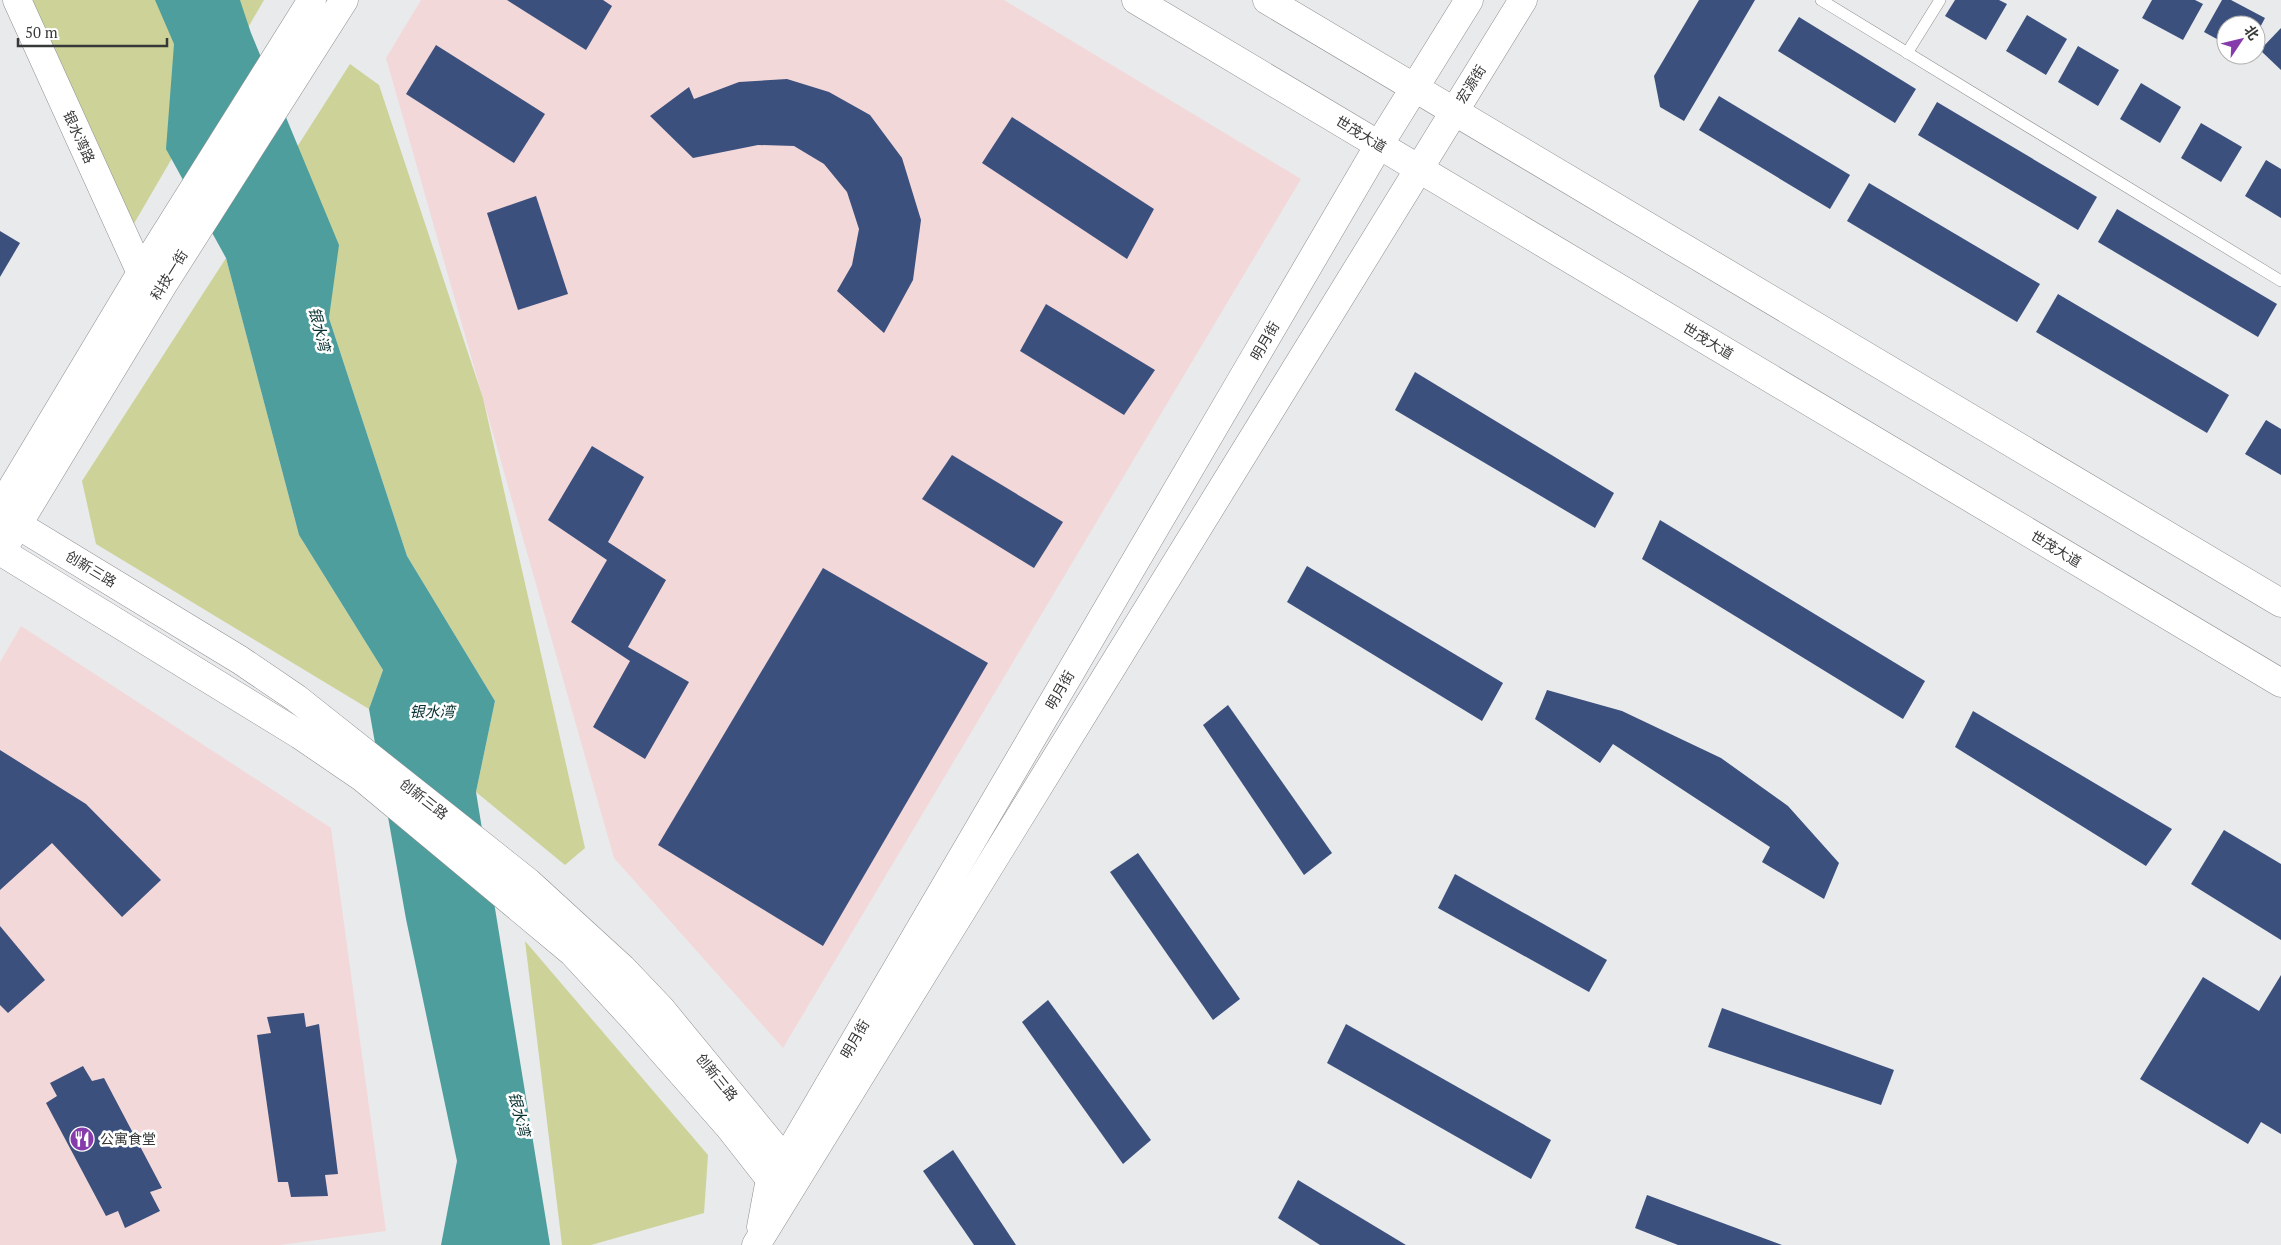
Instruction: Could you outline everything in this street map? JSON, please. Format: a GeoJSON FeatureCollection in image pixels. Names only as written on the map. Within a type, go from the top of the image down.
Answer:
{"type":"FeatureCollection","features":[{"type":"Feature","properties":{"kind":"main road","name":"银水湾路"},"geometry":{"type":"LineString","coordinates":[[18,0],[150,275]]}},
{"type":"Feature","properties":{"kind":"main road","name":"科技一街"},"geometry":{"type":"LineString","coordinates":[[150,275],[344,0]]}},
{"type":"Feature","properties":{"kind":"main road","name":"世茂大道"},"geometry":{"type":"LineString","coordinates":[[1136,0],[2281,683]]}},
{"type":"Feature","properties":{"kind":"main road"},"geometry":{"type":"LineString","coordinates":[[1267,0],[2281,603]]}},
{"type":"Feature","properties":{"kind":"main road"},"geometry":{"type":"LineString","coordinates":[[1379,145],[1469,0]]}},
{"type":"Feature","properties":{"kind":"main road","name":"宏源街"},"geometry":{"type":"LineString","coordinates":[[1419,169],[1523,0]]}},
{"type":"Feature","properties":{"kind":"main road","name":"科技一街"},"geometry":{"type":"LineString","coordinates":[[0,552],[6,515],[309,6]]}},
{"type":"Feature","properties":{"kind":"main road","name":"明月街"},"geometry":{"type":"LineString","coordinates":[[754,1244],[777,1170],[1379,145]]}},
{"type":"Feature","properties":{"kind":"main road","name":"明月街"},"geometry":{"type":"LineString","coordinates":[[754,1244],[1419,169]]}},
{"type":"Feature","properties":{"kind":"main road","name":"创新三路"},"geometry":{"type":"LineString","coordinates":[[6,515],[240,660],[296,698],[500,859],[574,922],[661,1008],[777,1170]]}},
{"type":"Feature","properties":{"kind":"main road","name":"创新三路"},"geometry":{"type":"LineString","coordinates":[[0,552],[300,735],[363,778],[572,952],[730,1128],[777,1170]]}},
{"type":"Feature","properties":{"kind":"lane"},"geometry":{"type":"LineString","coordinates":[[1821,0],[2281,281]]}},
{"type":"Feature","properties":{"kind":"lane"},"geometry":{"type":"LineString","coordinates":[[1907,53],[1940,0]]}},
{"type":"Feature","properties":{"kind":"shaded area"},"geometry":{"type":"Polygon","coordinates":[[[421,0],[1004,0],[1301,179],[783,1048],[614,858],[386,58],[421,0]]]}},
{"type":"Feature","properties":{"kind":"shaded area"},"geometry":{"type":"Polygon","coordinates":[[[21,626],[331,828],[386,1231],[280,1245],[0,1245],[0,662],[21,626]]]}},
{"type":"Feature","properties":{"kind":"green space"},"geometry":{"type":"Polygon","coordinates":[[[32,0],[264,0],[132,227],[32,0]]]}},
{"type":"Feature","properties":{"kind":"green space"},"geometry":{"type":"Polygon","coordinates":[[[350,64],[379,85],[483,398],[585,848],[565,865],[476,792],[495,701],[407,556],[329,318],[338,245],[297,147],[350,64]]]}},
{"type":"Feature","properties":{"kind":"green space"},"geometry":{"type":"Polygon","coordinates":[[[226,258],[299,535],[383,670],[369,709],[96,544],[82,481],[226,258]]]}},
{"type":"Feature","properties":{"kind":"green space"},"geometry":{"type":"Polygon","coordinates":[[[525,941],[708,1155],[704,1213],[591,1245],[562,1245],[525,941]]]}},
{"type":"Feature","properties":{"kind":"water","name":"银水湾"},"geometry":{"type":"Polygon","coordinates":[[[155,0],[240,0],[251,33],[339,245],[329,318],[407,556],[495,701],[476,792],[550,1245],[441,1245],[457,1161],[406,919],[369,709],[383,670],[299,535],[226,258],[166,149],[174,44],[155,0]]]}},
{"type":"Feature","properties":{"kind":"building"},"geometry":{"type":"Polygon","coordinates":[[[507,0],[603,0],[612,6],[586,50],[507,0]]]}},
{"type":"Feature","properties":{"kind":"building"},"geometry":{"type":"Polygon","coordinates":[[[1699,0],[1755,0],[1684,121],[1660,107],[1654,76],[1699,0]]]}},
{"type":"Feature","properties":{"kind":"building"},"geometry":{"type":"Polygon","coordinates":[[[1955,0],[1999,0],[2007,4],[1986,40],[1945,16],[1955,0]]]}},
{"type":"Feature","properties":{"kind":"building"},"geometry":{"type":"Polygon","coordinates":[[[2152,0],[2195,0],[2203,4],[2183,40],[2142,18],[2152,0]]]}},
{"type":"Feature","properties":{"kind":"building"},"geometry":{"type":"Polygon","coordinates":[[[2222,0],[2231,0],[2259,15],[2216,15],[2216,39],[2204,32],[2222,0]]]}},
{"type":"Feature","properties":{"kind":"building"},"geometry":{"type":"Polygon","coordinates":[[[2027,15],[2067,39],[2046,75],[2006,51],[2027,15]]]}},
{"type":"Feature","properties":{"kind":"building"},"geometry":{"type":"Polygon","coordinates":[[[1799,17],[1916,89],[1895,123],[1778,51],[1799,17]]]}},
{"type":"Feature","properties":{"kind":"building"},"geometry":{"type":"Polygon","coordinates":[[[2281,28],[2281,70],[2266,56],[2266,44],[2281,28]]]}},
{"type":"Feature","properties":{"kind":"building"},"geometry":{"type":"Polygon","coordinates":[[[436,45],[545,114],[514,163],[406,94],[436,45]]]}},
{"type":"Feature","properties":{"kind":"building"},"geometry":{"type":"Polygon","coordinates":[[[2078,46],[2119,70],[2098,106],[2058,82],[2078,46]]]}},
{"type":"Feature","properties":{"kind":"building"},"geometry":{"type":"Polygon","coordinates":[[[787,79],[829,92],[870,115],[902,158],[921,220],[913,280],[884,333],[837,291],[852,265],[859,229],[847,192],[824,164],[794,146],[758,145],[693,158],[650,116],[689,87],[694,99],[739,82],[787,79]]]}},
{"type":"Feature","properties":{"kind":"building"},"geometry":{"type":"Polygon","coordinates":[[[2141,83],[2181,107],[2160,143],[2120,119],[2141,83]]]}},
{"type":"Feature","properties":{"kind":"building"},"geometry":{"type":"Polygon","coordinates":[[[1719,96],[1850,175],[1830,209],[1699,130],[1719,96]]]}},
{"type":"Feature","properties":{"kind":"building"},"geometry":{"type":"Polygon","coordinates":[[[1937,102],[2097,197],[2078,230],[1918,135],[1937,102]]]}},
{"type":"Feature","properties":{"kind":"building"},"geometry":{"type":"Polygon","coordinates":[[[1012,117],[1154,209],[1127,259],[982,163],[1012,117]]]}},
{"type":"Feature","properties":{"kind":"building"},"geometry":{"type":"Polygon","coordinates":[[[2201,123],[2242,147],[2221,182],[2181,158],[2201,123]]]}},
{"type":"Feature","properties":{"kind":"building"},"geometry":{"type":"Polygon","coordinates":[[[2266,160],[2281,169],[2281,218],[2245,196],[2266,160]]]}},
{"type":"Feature","properties":{"kind":"building"},"geometry":{"type":"Polygon","coordinates":[[[1869,183],[2040,284],[2017,322],[1847,221],[1869,183]]]}},
{"type":"Feature","properties":{"kind":"building"},"geometry":{"type":"Polygon","coordinates":[[[536,196],[568,294],[518,310],[487,213],[536,196]]]}},
{"type":"Feature","properties":{"kind":"building"},"geometry":{"type":"Polygon","coordinates":[[[2117,209],[2277,304],[2258,337],[2098,242],[2117,209]]]}},
{"type":"Feature","properties":{"kind":"building"},"geometry":{"type":"Polygon","coordinates":[[[0,231],[20,243],[0,277],[0,231]]]}},
{"type":"Feature","properties":{"kind":"building"},"geometry":{"type":"Polygon","coordinates":[[[2058,294],[2229,395],[2207,433],[2036,332],[2058,294]]]}},
{"type":"Feature","properties":{"kind":"building"},"geometry":{"type":"Polygon","coordinates":[[[1046,304],[1155,370],[1124,415],[1020,351],[1046,304]]]}},
{"type":"Feature","properties":{"kind":"building"},"geometry":{"type":"Polygon","coordinates":[[[1415,372],[1614,493],[1595,528],[1395,410],[1415,372]]]}},
{"type":"Feature","properties":{"kind":"building"},"geometry":{"type":"Polygon","coordinates":[[[2266,420],[2281,429],[2281,475],[2245,454],[2266,420]]]}},
{"type":"Feature","properties":{"kind":"building"},"geometry":{"type":"Polygon","coordinates":[[[592,446],[644,477],[608,542],[666,580],[628,647],[689,682],[645,759],[593,727],[630,661],[571,622],[607,560],[548,520],[592,446]]]}},
{"type":"Feature","properties":{"kind":"building"},"geometry":{"type":"Polygon","coordinates":[[[952,455],[1063,522],[1034,568],[922,499],[952,455]]]}},
{"type":"Feature","properties":{"kind":"building"},"geometry":{"type":"Polygon","coordinates":[[[1660,520],[1925,681],[1903,719],[1642,559],[1660,520]]]}},
{"type":"Feature","properties":{"kind":"building"},"geometry":{"type":"Polygon","coordinates":[[[1307,566],[1503,683],[1482,721],[1287,602],[1307,566]]]}},
{"type":"Feature","properties":{"kind":"building"},"geometry":{"type":"Polygon","coordinates":[[[823,568],[988,663],[823,946],[658,845],[823,568]]]}},
{"type":"Feature","properties":{"kind":"building"},"geometry":{"type":"Polygon","coordinates":[[[1547,690],[1622,711],[1721,758],[1788,806],[1839,863],[1824,899],[1762,862],[1770,847],[1613,744],[1600,763],[1535,719],[1547,690]]]}},
{"type":"Feature","properties":{"kind":"building"},"geometry":{"type":"Polygon","coordinates":[[[1228,705],[1332,853],[1304,875],[1203,725],[1228,705]]]}},
{"type":"Feature","properties":{"kind":"building"},"geometry":{"type":"Polygon","coordinates":[[[1973,711],[2172,829],[2146,866],[1955,747],[1973,711]]]}},
{"type":"Feature","properties":{"kind":"building"},"geometry":{"type":"Polygon","coordinates":[[[0,750],[86,804],[161,880],[122,917],[52,843],[0,890],[0,750]]]}},
{"type":"Feature","properties":{"kind":"building"},"geometry":{"type":"Polygon","coordinates":[[[2224,830],[2281,864],[2281,940],[2191,884],[2224,830]]]}},
{"type":"Feature","properties":{"kind":"building"},"geometry":{"type":"Polygon","coordinates":[[[1138,853],[1240,999],[1213,1020],[1110,872],[1138,853]]]}},
{"type":"Feature","properties":{"kind":"building"},"geometry":{"type":"Polygon","coordinates":[[[1455,874],[1607,960],[1589,992],[1438,908],[1455,874]]]}},
{"type":"Feature","properties":{"kind":"building"},"geometry":{"type":"Polygon","coordinates":[[[0,926],[45,980],[8,1013],[0,1005],[0,926]]]}},
{"type":"Feature","properties":{"kind":"building"},"geometry":{"type":"Polygon","coordinates":[[[2281,975],[2281,1134],[2261,1122],[2248,1144],[2140,1079],[2203,977],[2259,1011],[2281,975]]]}},
{"type":"Feature","properties":{"kind":"building"},"geometry":{"type":"Polygon","coordinates":[[[1048,1000],[1151,1140],[1123,1164],[1022,1022],[1048,1000]]]}},
{"type":"Feature","properties":{"kind":"building"},"geometry":{"type":"Polygon","coordinates":[[[1722,1008],[1894,1070],[1881,1105],[1708,1047],[1722,1008]]]}},
{"type":"Feature","properties":{"kind":"building"},"geometry":{"type":"Polygon","coordinates":[[[304,1013],[306,1027],[319,1024],[338,1174],[325,1175],[328,1196],[291,1197],[288,1182],[278,1182],[257,1035],[271,1033],[267,1017],[304,1013]]]}},
{"type":"Feature","properties":{"kind":"building"},"geometry":{"type":"Polygon","coordinates":[[[1346,1024],[1551,1140],[1531,1179],[1327,1063],[1346,1024]]]}},
{"type":"Feature","properties":{"kind":"building"},"geometry":{"type":"Polygon","coordinates":[[[83,1066],[92,1081],[104,1078],[162,1188],[150,1192],[160,1211],[125,1228],[118,1211],[106,1216],[46,1103],[57,1096],[50,1083],[83,1066]]]}},
{"type":"Feature","properties":{"kind":"building"},"geometry":{"type":"Polygon","coordinates":[[[953,1150],[1016,1245],[974,1245],[923,1171],[953,1150]]]}},
{"type":"Feature","properties":{"kind":"building"},"geometry":{"type":"Polygon","coordinates":[[[1298,1180],[1406,1245],[1320,1245],[1278,1218],[1298,1180]]]}},
{"type":"Feature","properties":{"kind":"building"},"geometry":{"type":"Polygon","coordinates":[[[1647,1195],[1782,1245],[1678,1245],[1635,1228],[1647,1195]]]}},
{"type":"Feature","properties":{"kind":"place","name":"公寓食堂"},"geometry":{"type":"Point","coordinates":[82,1139]}}]}
